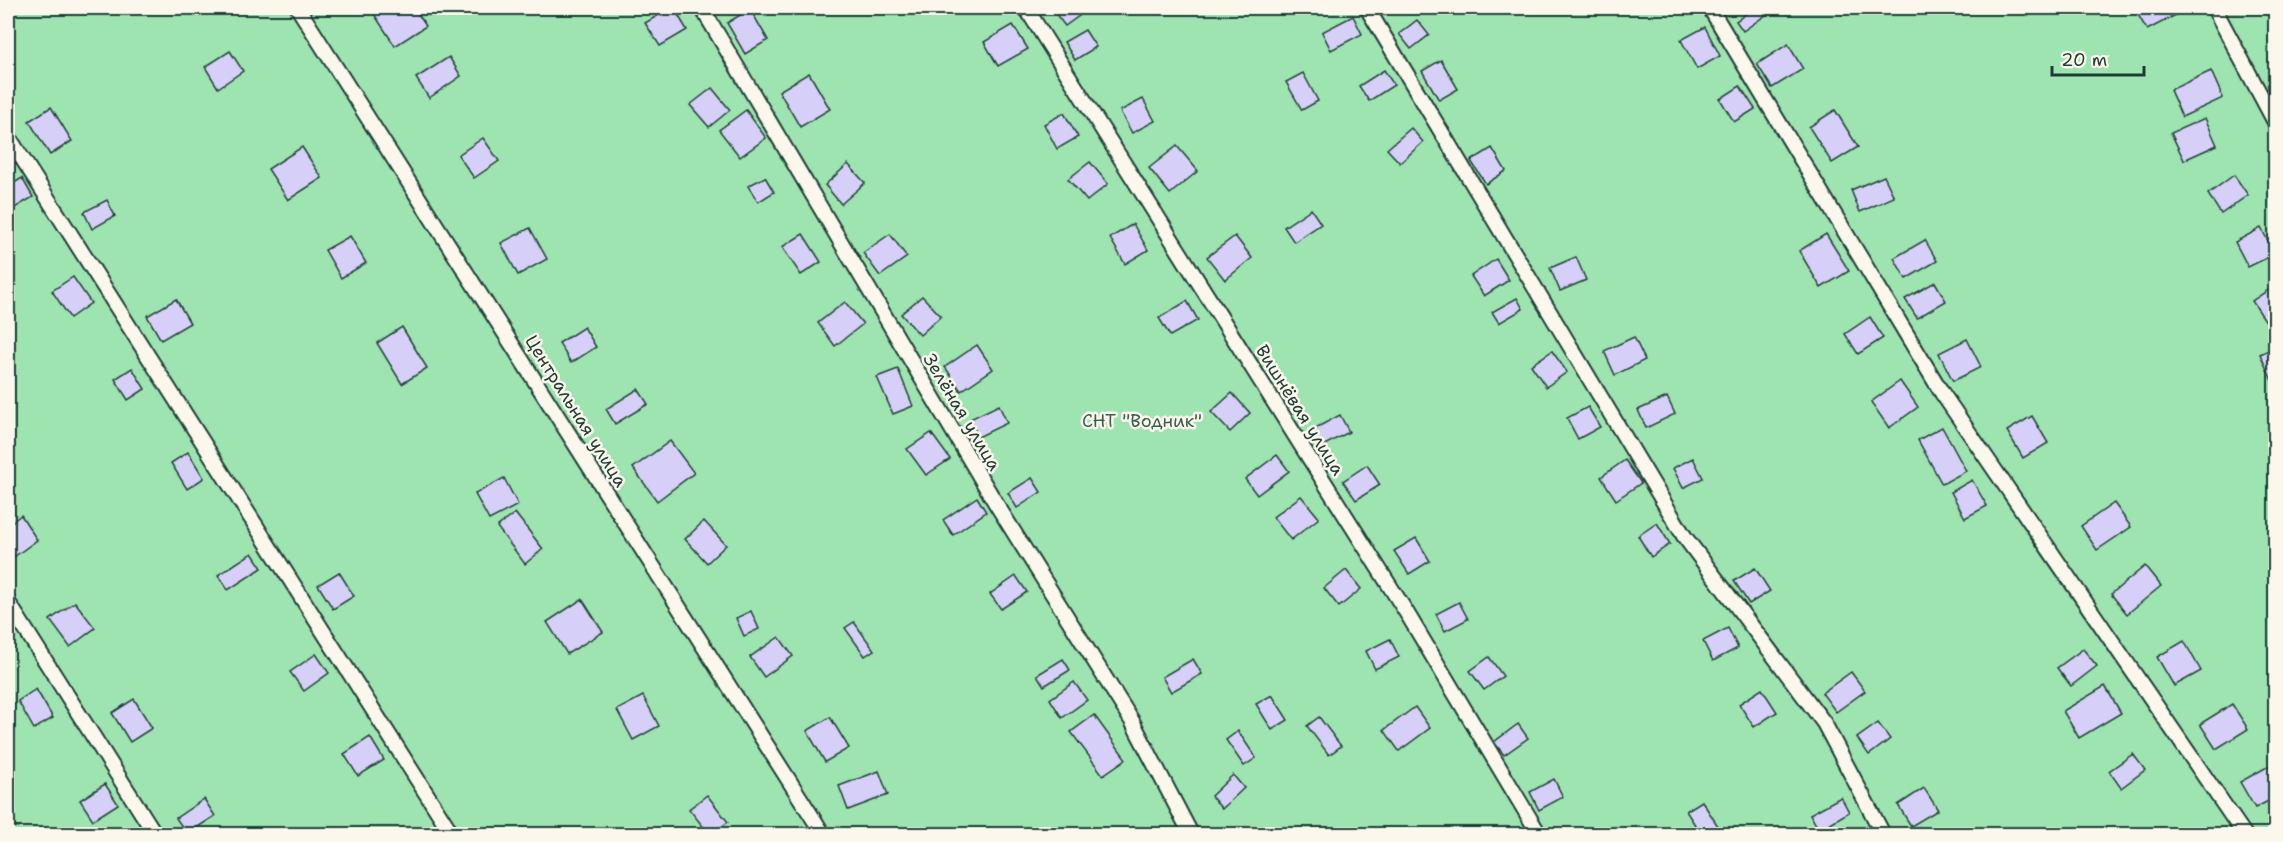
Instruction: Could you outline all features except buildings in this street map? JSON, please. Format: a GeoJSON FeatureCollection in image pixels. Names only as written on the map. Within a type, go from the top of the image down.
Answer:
{"type":"FeatureCollection","features":[{"type":"Feature","properties":{"kind":"lane","name":"Центральная улица"},"geometry":{"type":"LineString","coordinates":[[298,8],[823,834]]}},
{"type":"Feature","properties":{"kind":"lane","name":"Зелёная улица"},"geometry":{"type":"LineString","coordinates":[[702,8],[995,502],[1132,721],[1191,834]]}},
{"type":"Feature","properties":{"kind":"lane","name":"Вишнёвая улица"},"geometry":{"type":"LineString","coordinates":[[1026,8],[1408,615],[1539,834]]}},
{"type":"Feature","properties":{"kind":"lane"},"geometry":{"type":"LineString","coordinates":[[1367,8],[1684,536],[1824,723],[1883,834]]}},
{"type":"Feature","properties":{"kind":"lane"},"geometry":{"type":"LineString","coordinates":[[1710,8],[1942,393],[2244,834]]}},
{"type":"Feature","properties":{"kind":"lane"},"geometry":{"type":"LineString","coordinates":[[2214,8],[2276,124]]}},
{"type":"Feature","properties":{"kind":"lane"},"geometry":{"type":"LineString","coordinates":[[8,136],[452,834]]}},
{"type":"Feature","properties":{"kind":"lane"},"geometry":{"type":"LineString","coordinates":[[8,602],[155,834]]}},
{"type":"Feature","properties":{"kind":"green space","name":"СНТ \"Водник\""},"geometry":{"type":"Polygon","coordinates":[[[8,8],[2275,8],[2275,834],[8,834],[8,8]]]}}]}
